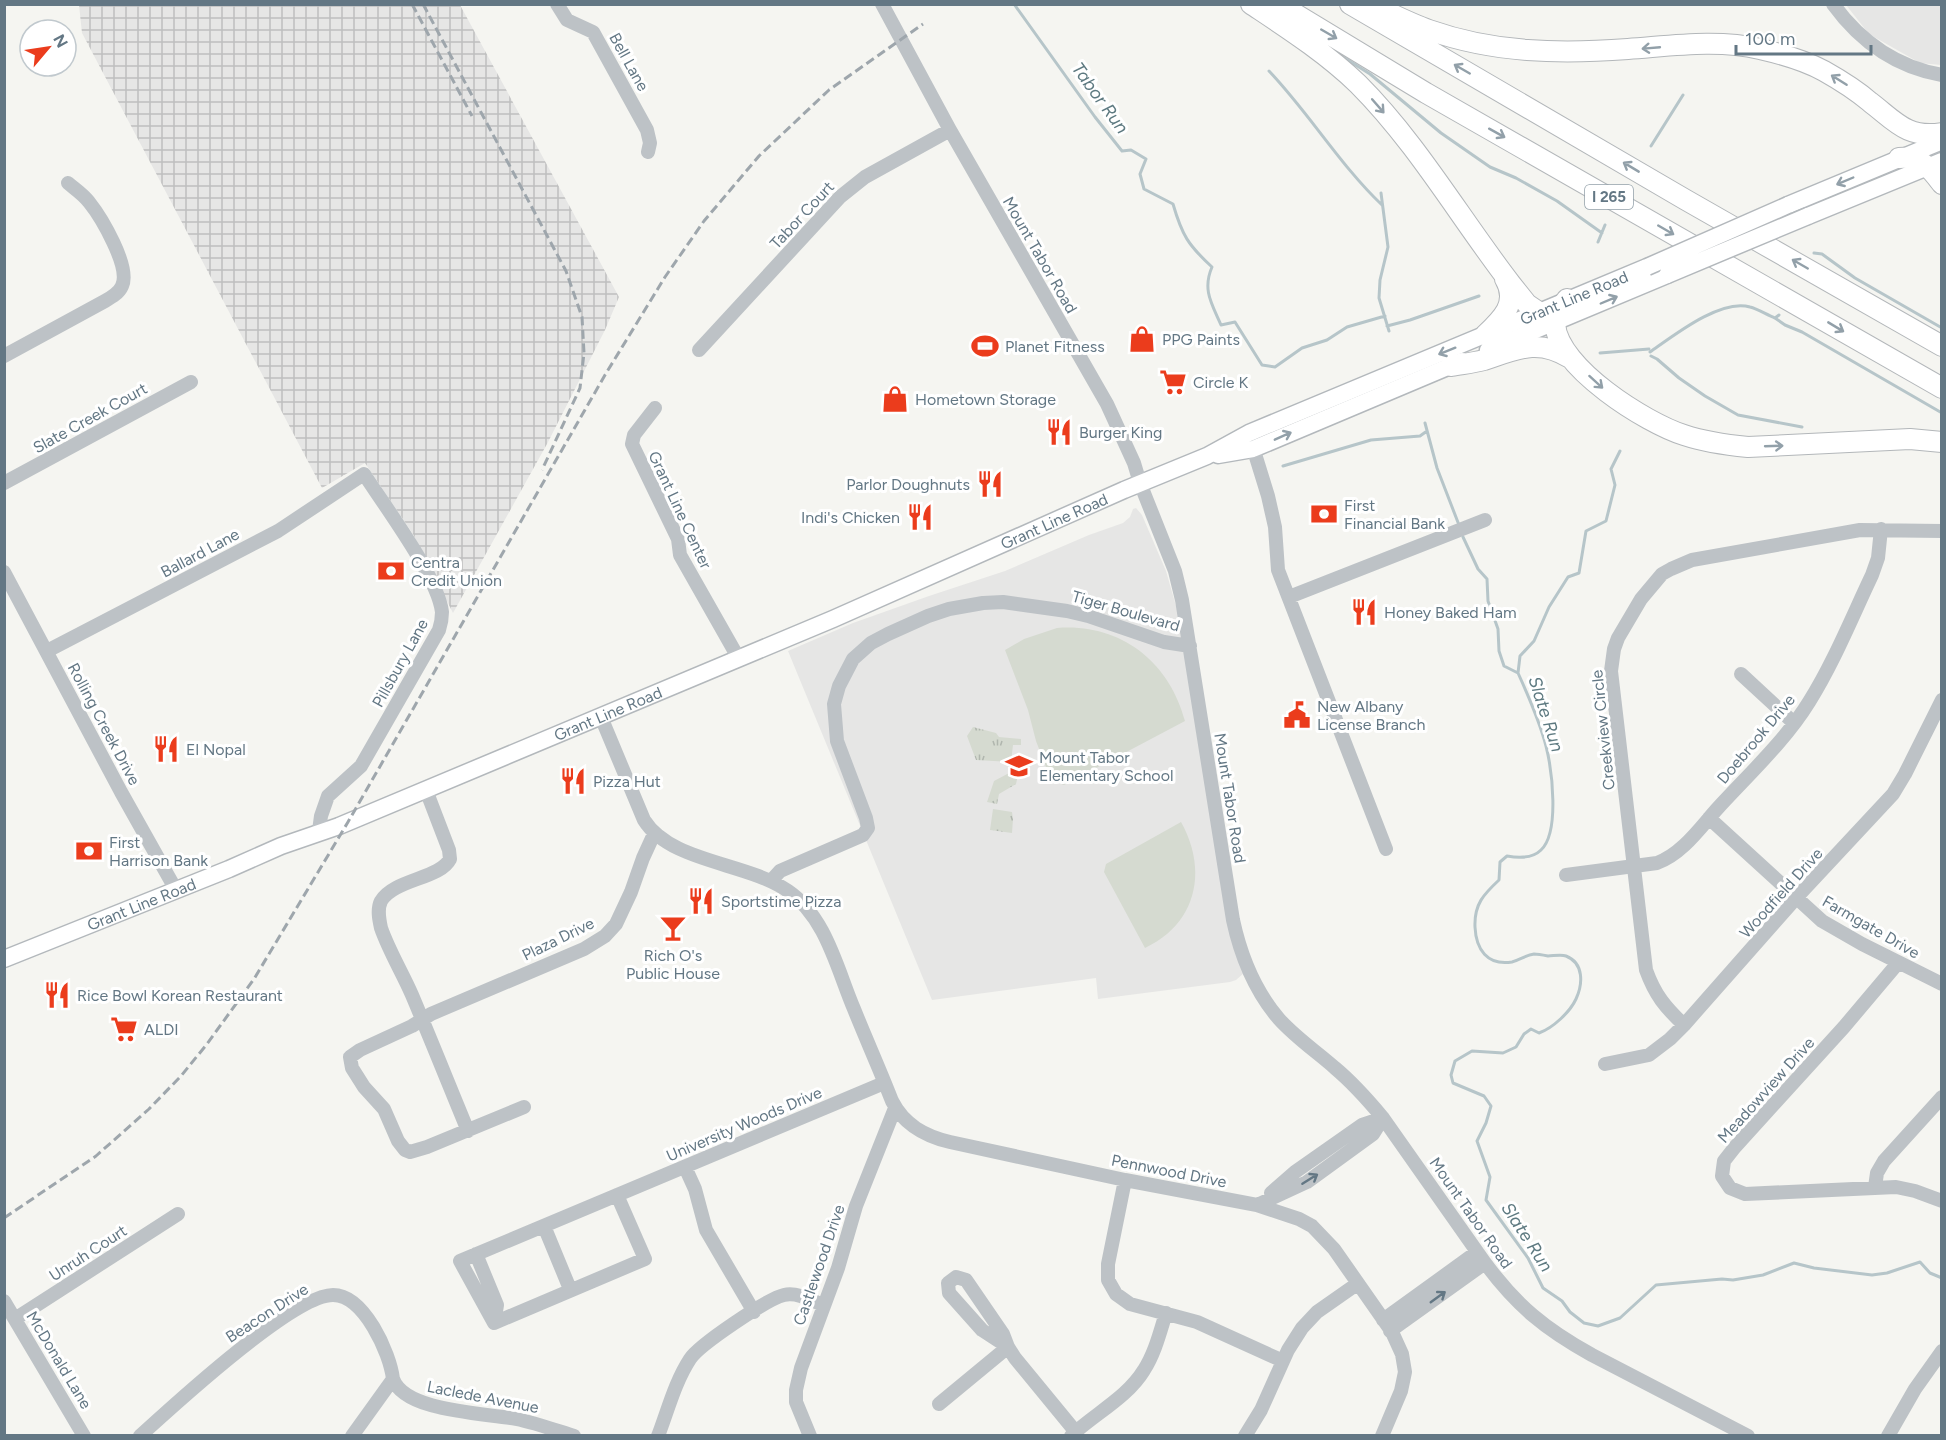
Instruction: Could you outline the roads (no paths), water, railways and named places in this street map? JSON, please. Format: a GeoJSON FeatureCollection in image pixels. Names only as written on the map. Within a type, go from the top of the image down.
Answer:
{"type":"FeatureCollection","features":[{"type":"Feature","properties":{"kind":"highway"},"geometry":{"type":"LineString","coordinates":[[1251,4],[1337,66],[1374,101],[1527,304],[1547,318],[1570,358],[1600,387],[1646,418],[1684,435],[1748,447],[1898,440],[1941,442]]}},
{"type":"Feature","properties":{"kind":"highway","name":"I 265"},"geometry":{"type":"LineString","coordinates":[[1279,4],[1426,93],[1941,388]]}},
{"type":"Feature","properties":{"kind":"highway","name":"I 265"},"geometry":{"type":"LineString","coordinates":[[1350,4],[1941,346]]}},
{"type":"Feature","properties":{"kind":"highway"},"geometry":{"type":"LineString","coordinates":[[1371,4],[1429,30],[1513,50],[1570,52],[1707,44],[1757,48],[1802,61],[1823,70],[1857,92],[1901,127],[1920,134],[1941,132]]}},
{"type":"Feature","properties":{"kind":"highway"},"geometry":{"type":"LineString","coordinates":[[1901,127],[1919,161],[1941,184]]}},
{"type":"Feature","properties":{"kind":"highway"},"geometry":{"type":"LineString","coordinates":[[1485,335],[1503,319],[1509,307],[1511,292],[1501,271]]}},
{"type":"Feature","properties":{"kind":"highway"},"geometry":{"type":"LineString","coordinates":[[1547,318],[1557,314],[1567,299]]}},
{"type":"Feature","properties":{"kind":"highway"},"geometry":{"type":"LineString","coordinates":[[1450,366],[1481,361],[1534,346],[1557,350],[1570,358]]}},
{"type":"Feature","properties":{"kind":"main road","name":"Grant Line Road"},"geometry":{"type":"LineString","coordinates":[[4,959],[320,831],[339,826],[739,659],[1206,456],[1249,433],[1485,335],[1547,318],[1667,275],[1808,216],[1919,161],[1941,141]]}},
{"type":"Feature","properties":{"kind":"main road","name":"Grant Line Road"},"geometry":{"type":"LineString","coordinates":[[1567,299],[1788,206],[1919,161]]}},
{"type":"Feature","properties":{"kind":"main road","name":"Grant Line Road"},"geometry":{"type":"LineString","coordinates":[[1206,456],[1253,449],[1450,366],[1547,318]]}},
{"type":"Feature","properties":{"kind":"street","name":"Bell Lane"},"geometry":{"type":"LineString","coordinates":[[557,4],[567,20],[593,32],[647,130],[650,143],[648,152]]}},
{"type":"Feature","properties":{"kind":"street","name":"Mount Tabor Road"},"geometry":{"type":"LineString","coordinates":[[882,4],[950,130],[1107,404],[1134,463],[1175,571],[1190,646],[1230,905],[1245,962],[1259,991],[1280,1020],[1352,1083],[1383,1118],[1481,1258],[1531,1316],[1568,1342],[1748,1436]]}},
{"type":"Feature","properties":{"kind":"street"},"geometry":{"type":"LineString","coordinates":[[1833,4],[1854,30],[1880,51],[1909,66],[1941,75]]}},
{"type":"Feature","properties":{"kind":"street","name":"Tabor Court"},"geometry":{"type":"LineString","coordinates":[[699,350],[840,197],[865,177],[950,130]]}},
{"type":"Feature","properties":{"kind":"street"},"geometry":{"type":"LineString","coordinates":[[4,356],[105,301],[118,292],[122,286],[124,270],[118,253],[90,203],[68,183]]}},
{"type":"Feature","properties":{"kind":"street","name":"Slate Creek Court"},"geometry":{"type":"LineString","coordinates":[[4,483],[191,382]]}},
{"type":"Feature","properties":{"kind":"street","name":"Grant Line Center"},"geometry":{"type":"LineString","coordinates":[[655,408],[634,435],[632,444],[635,454],[678,539],[680,555],[739,659]]}},
{"type":"Feature","properties":{"kind":"street"},"geometry":{"type":"LineString","coordinates":[[1249,433],[1275,527],[1278,570],[1386,849]]}},
{"type":"Feature","properties":{"kind":"street","name":"Ballard Lane"},"geometry":{"type":"LineString","coordinates":[[47,651],[278,531],[364,474]]}},
{"type":"Feature","properties":{"kind":"street","name":"Pillsbury Lane"},"geometry":{"type":"LineString","coordinates":[[320,831],[321,816],[328,795],[360,766],[440,630],[440,602],[432,584],[412,548],[364,474]]}},
{"type":"Feature","properties":{"kind":"street"},"geometry":{"type":"LineString","coordinates":[[1289,597],[1485,520]]}},
{"type":"Feature","properties":{"kind":"street","name":"Creekview Circle"},"geometry":{"type":"LineString","coordinates":[[1684,1025],[1662,1003],[1652,988],[1646,970],[1611,671],[1618,638],[1641,599],[1662,574],[1692,560],[1815,537],[1881,529],[1941,531]]}},
{"type":"Feature","properties":{"kind":"street","name":"Doebrook Drive"},"geometry":{"type":"LineString","coordinates":[[1566,875],[1657,863],[1672,856],[1709,818],[1794,723],[1820,682],[1872,575],[1878,558],[1881,529]]}},
{"type":"Feature","properties":{"kind":"street","name":"Rolling Creek Drive"},"geometry":{"type":"LineString","coordinates":[[4,572],[176,890]]}},
{"type":"Feature","properties":{"kind":"street","name":"Tiger Boulevard"},"geometry":{"type":"LineString","coordinates":[[771,881],[780,871],[862,835],[868,828],[837,741],[834,713],[836,694],[843,676],[854,659],[871,644],[928,616],[971,605],[1003,602],[1067,611],[1164,642],[1190,646]]}},
{"type":"Feature","properties":{"kind":"street"},"geometry":{"type":"LineString","coordinates":[[1741,674],[1794,723]]}},
{"type":"Feature","properties":{"kind":"street","name":"Woodfield Drive"},"geometry":{"type":"LineString","coordinates":[[1605,1064],[1649,1055],[1671,1039],[1684,1025],[1796,898],[1893,794],[1941,700]]}},
{"type":"Feature","properties":{"kind":"street"},"geometry":{"type":"LineString","coordinates":[[601,717],[644,820],[654,834],[678,848],[771,881]]}},
{"type":"Feature","properties":{"kind":"street"},"geometry":{"type":"LineString","coordinates":[[426,790],[449,850],[450,859],[441,869],[387,893],[379,905],[378,912],[381,928],[422,1019],[468,1131]]}},
{"type":"Feature","properties":{"kind":"street","name":"Farmgate Drive"},"geometry":{"type":"LineString","coordinates":[[1709,818],[1796,898],[1832,927],[1941,984]]}},
{"type":"Feature","properties":{"kind":"street","name":"Plaza Drive"},"geometry":{"type":"LineString","coordinates":[[524,1107],[415,1151],[405,1150],[398,1141],[384,1109],[364,1087],[352,1068],[350,1060],[354,1053],[406,1029],[430,1014],[584,949],[605,936],[620,918],[654,834]]}},
{"type":"Feature","properties":{"kind":"street","name":"Pennwood Drive"},"geometry":{"type":"LineString","coordinates":[[771,881],[794,895],[808,909],[825,938],[895,1108],[923,1133],[941,1140],[1125,1180],[1257,1205],[1299,1219],[1312,1226],[1334,1249],[1400,1347],[1405,1371],[1401,1391],[1382,1436]]}},
{"type":"Feature","properties":{"kind":"street","name":"Meadowview Drive"},"geometry":{"type":"LineString","coordinates":[[1898,963],[1844,1028],[1735,1147],[1725,1161],[1722,1176],[1725,1184],[1736,1192],[1745,1194],[1875,1187],[1906,1188],[1941,1201]]}},
{"type":"Feature","properties":{"kind":"street","name":"University Woods Drive"},"geometry":{"type":"LineString","coordinates":[[616,1195],[645,1259],[494,1323],[460,1261],[616,1195],[884,1083]]}},
{"type":"Feature","properties":{"kind":"street"},"geometry":{"type":"LineString","coordinates":[[1875,1187],[1876,1173],[1884,1161],[1941,1097]]}},
{"type":"Feature","properties":{"kind":"street","name":"Castlewood Drive"},"geometry":{"type":"LineString","coordinates":[[810,1436],[799,1412],[796,1390],[801,1368],[838,1268],[856,1206],[895,1108]]}},
{"type":"Feature","properties":{"kind":"street"},"geometry":{"type":"LineString","coordinates":[[1257,1205],[1295,1172],[1362,1125],[1383,1118]]}},
{"type":"Feature","properties":{"kind":"street"},"geometry":{"type":"LineString","coordinates":[[685,1167],[695,1189],[706,1230],[754,1312]]}},
{"type":"Feature","properties":{"kind":"street"},"geometry":{"type":"LineString","coordinates":[[1125,1180],[1109,1255],[1108,1280],[1122,1300],[1197,1322],[1283,1362]]}},
{"type":"Feature","properties":{"kind":"street","name":"Unruh Court"},"geometry":{"type":"LineString","coordinates":[[15,1319],[178,1214]]}},
{"type":"Feature","properties":{"kind":"street"},"geometry":{"type":"LineString","coordinates":[[544,1226],[570,1289]]}},
{"type":"Feature","properties":{"kind":"street"},"geometry":{"type":"LineString","coordinates":[[1387,1325],[1481,1258]]}},
{"type":"Feature","properties":{"kind":"street"},"geometry":{"type":"LineString","coordinates":[[1008,1347],[982,1330],[949,1293],[947,1288],[951,1279],[956,1277],[966,1280],[1003,1334],[1015,1358],[1073,1433],[1128,1389],[1145,1370],[1166,1313]]}},
{"type":"Feature","properties":{"kind":"street"},"geometry":{"type":"LineString","coordinates":[[1245,1436],[1261,1410],[1297,1335],[1317,1312],[1358,1284]]}},
{"type":"Feature","properties":{"kind":"street"},"geometry":{"type":"LineString","coordinates":[[658,1436],[682,1374],[690,1359],[708,1340],[784,1295],[804,1297],[823,1305]]}},
{"type":"Feature","properties":{"kind":"street","name":"Beacon Drive"},"geometry":{"type":"LineString","coordinates":[[140,1436],[232,1355],[309,1302],[324,1296],[347,1298],[359,1308],[387,1353],[393,1379]]}},
{"type":"Feature","properties":{"kind":"street","name":"McDonald Lane"},"geometry":{"type":"LineString","coordinates":[[4,1301],[84,1436]]}},
{"type":"Feature","properties":{"kind":"street"},"geometry":{"type":"LineString","coordinates":[[939,1404],[1008,1347]]}},
{"type":"Feature","properties":{"kind":"street"},"geometry":{"type":"LineString","coordinates":[[1888,1436],[1921,1379],[1941,1351]]}},
{"type":"Feature","properties":{"kind":"street"},"geometry":{"type":"LineString","coordinates":[[352,1436],[393,1379]]}},
{"type":"Feature","properties":{"kind":"street","name":"Laclede Avenue"},"geometry":{"type":"LineString","coordinates":[[393,1379],[401,1391],[427,1405],[515,1419],[574,1436]]}},
{"type":"Feature","properties":{"kind":"waterway","name":"Tabor Run"},"geometry":{"type":"LineString","coordinates":[[1014,4],[1122,151],[1131,150],[1146,159],[1140,174],[1144,189],[1173,204],[1187,239],[1212,267],[1208,290],[1221,325],[1235,322],[1262,365],[1275,367],[1302,348],[1327,340],[1347,327],[1385,316]]}},
{"type":"Feature","properties":{"kind":"waterway"},"geometry":{"type":"LineString","coordinates":[[1335,52],[1370,74],[1441,133],[1490,167],[1516,178],[1557,201],[1602,233]]}},
{"type":"Feature","properties":{"kind":"waterway"},"geometry":{"type":"LineString","coordinates":[[1269,71],[1352,173],[1382,205]]}},
{"type":"Feature","properties":{"kind":"waterway"},"geometry":{"type":"LineString","coordinates":[[1651,146],[1683,95]]}},
{"type":"Feature","properties":{"kind":"waterway","name":"Slate Run"},"geometry":{"type":"LineString","coordinates":[[1381,193],[1388,247],[1380,280],[1379,298],[1389,331]]}},
{"type":"Feature","properties":{"kind":"waterway"},"geometry":{"type":"LineString","coordinates":[[1598,242],[1605,225]]}},
{"type":"Feature","properties":{"kind":"waterway"},"geometry":{"type":"LineString","coordinates":[[1814,253],[1822,254],[1855,278],[1942,328]]}},
{"type":"Feature","properties":{"kind":"waterway"},"geometry":{"type":"LineString","coordinates":[[1387,326],[1479,296]]}},
{"type":"Feature","properties":{"kind":"waterway"},"geometry":{"type":"LineString","coordinates":[[1650,352],[1684,328],[1725,308],[1750,307],[1775,318],[1779,315]]}},
{"type":"Feature","properties":{"kind":"waterway"},"geometry":{"type":"LineString","coordinates":[[1775,318],[1942,413]]}},
{"type":"Feature","properties":{"kind":"waterway"},"geometry":{"type":"LineString","coordinates":[[1600,353],[1649,349]]}},
{"type":"Feature","properties":{"kind":"waterway"},"geometry":{"type":"LineString","coordinates":[[1651,356],[1705,396],[1738,415],[1802,427]]}},
{"type":"Feature","properties":{"kind":"waterway","name":"Slate Run"},"geometry":{"type":"LineString","coordinates":[[1425,423],[1437,468],[1459,525]]}},
{"type":"Feature","properties":{"kind":"waterway"},"geometry":{"type":"LineString","coordinates":[[1283,466],[1371,440],[1420,436],[1427,431]]}},
{"type":"Feature","properties":{"kind":"waterway"},"geometry":{"type":"LineString","coordinates":[[1518,673],[1520,656],[1534,641],[1549,607],[1568,577],[1579,573],[1586,531],[1606,521],[1615,485],[1611,469],[1620,451]]}},
{"type":"Feature","properties":{"kind":"waterway","name":"Slate Run"},"geometry":{"type":"LineString","coordinates":[[1463,537],[1478,569],[1487,579],[1488,601],[1498,629],[1499,651],[1504,666],[1518,673],[1540,728],[1548,757],[1553,800],[1551,830],[1541,850],[1529,856],[1507,856],[1500,862],[1499,880],[1485,895],[1476,912],[1476,935],[1484,954],[1503,963],[1534,954],[1566,956],[1576,964],[1581,981],[1570,1009],[1550,1027],[1539,1033],[1531,1029],[1524,1034],[1516,1047],[1503,1053],[1472,1051],[1455,1061],[1451,1075],[1453,1083],[1484,1096],[1491,1106],[1477,1141],[1490,1177],[1486,1200],[1528,1258],[1543,1288],[1562,1301],[1570,1312],[1584,1323],[1598,1326],[1620,1318],[1656,1285],[1733,1280],[1763,1275],[1794,1263],[1814,1268],[1872,1275],[1887,1273],[1920,1262],[1930,1273],[1942,1278]]}},
{"type":"Feature","properties":{"kind":"railway"},"geometry":{"type":"LineString","coordinates":[[412,4],[472,116]]}},
{"type":"Feature","properties":{"kind":"railway"},"geometry":{"type":"LineString","coordinates":[[423,4],[566,271],[582,317],[584,353],[580,388],[542,470]]}},
{"type":"Feature","properties":{"kind":"railway"},"geometry":{"type":"LineString","coordinates":[[4,1218],[96,1156],[149,1109],[181,1076],[207,1044],[254,979],[348,822],[605,375],[665,277],[704,221],[759,156],[829,90],[923,24]]}},
{"type":"Feature","properties":{"kind":"place","name":"PPG Paints"},"geometry":{"type":"Point","coordinates":[1142,339]}},
{"type":"Feature","properties":{"kind":"place","name":"Planet Fitness"},"geometry":{"type":"Point","coordinates":[985,346]}},
{"type":"Feature","properties":{"kind":"place","name":"Circle K"},"geometry":{"type":"Point","coordinates":[1173,382]}},
{"type":"Feature","properties":{"kind":"place","name":"Hometown Storage"},"geometry":{"type":"Point","coordinates":[895,399]}},
{"type":"Feature","properties":{"kind":"place","name":"Burger King"},"geometry":{"type":"Point","coordinates":[1059,432]}},
{"type":"Feature","properties":{"kind":"place","name":"Parlor Doughnuts"},"geometry":{"type":"Point","coordinates":[990,484]}},
{"type":"Feature","properties":{"kind":"place","name":"First Financial Bank"},"geometry":{"type":"Point","coordinates":[1324,514]}},
{"type":"Feature","properties":{"kind":"place","name":"Indi's Chicken"},"geometry":{"type":"Point","coordinates":[920,517]}},
{"type":"Feature","properties":{"kind":"place","name":"Centra Credit Union"},"geometry":{"type":"Point","coordinates":[391,571]}},
{"type":"Feature","properties":{"kind":"place","name":"Honey Baked Ham"},"geometry":{"type":"Point","coordinates":[1364,612]}},
{"type":"Feature","properties":{"kind":"place","name":"New Albany License Branch"},"geometry":{"type":"Point","coordinates":[1297,715]}},
{"type":"Feature","properties":{"kind":"place","name":"El Nopal"},"geometry":{"type":"Point","coordinates":[166,749]}},
{"type":"Feature","properties":{"kind":"place","name":"Mount Tabor Elementary School"},"geometry":{"type":"Point","coordinates":[1019,766]}},
{"type":"Feature","properties":{"kind":"place","name":"Pizza Hut"},"geometry":{"type":"Point","coordinates":[573,781]}},
{"type":"Feature","properties":{"kind":"place","name":"First Harrison Bank"},"geometry":{"type":"Point","coordinates":[89,851]}},
{"type":"Feature","properties":{"kind":"place","name":"Sportstime Pizza"},"geometry":{"type":"Point","coordinates":[701,901]}},
{"type":"Feature","properties":{"kind":"place","name":"Rich O's Public House"},"geometry":{"type":"Point","coordinates":[673,928]}},
{"type":"Feature","properties":{"kind":"place","name":"Rice Bowl Korean Restaurant"},"geometry":{"type":"Point","coordinates":[57,995]}},
{"type":"Feature","properties":{"kind":"place","name":"ALDI"},"geometry":{"type":"Point","coordinates":[124,1029]}}]}
